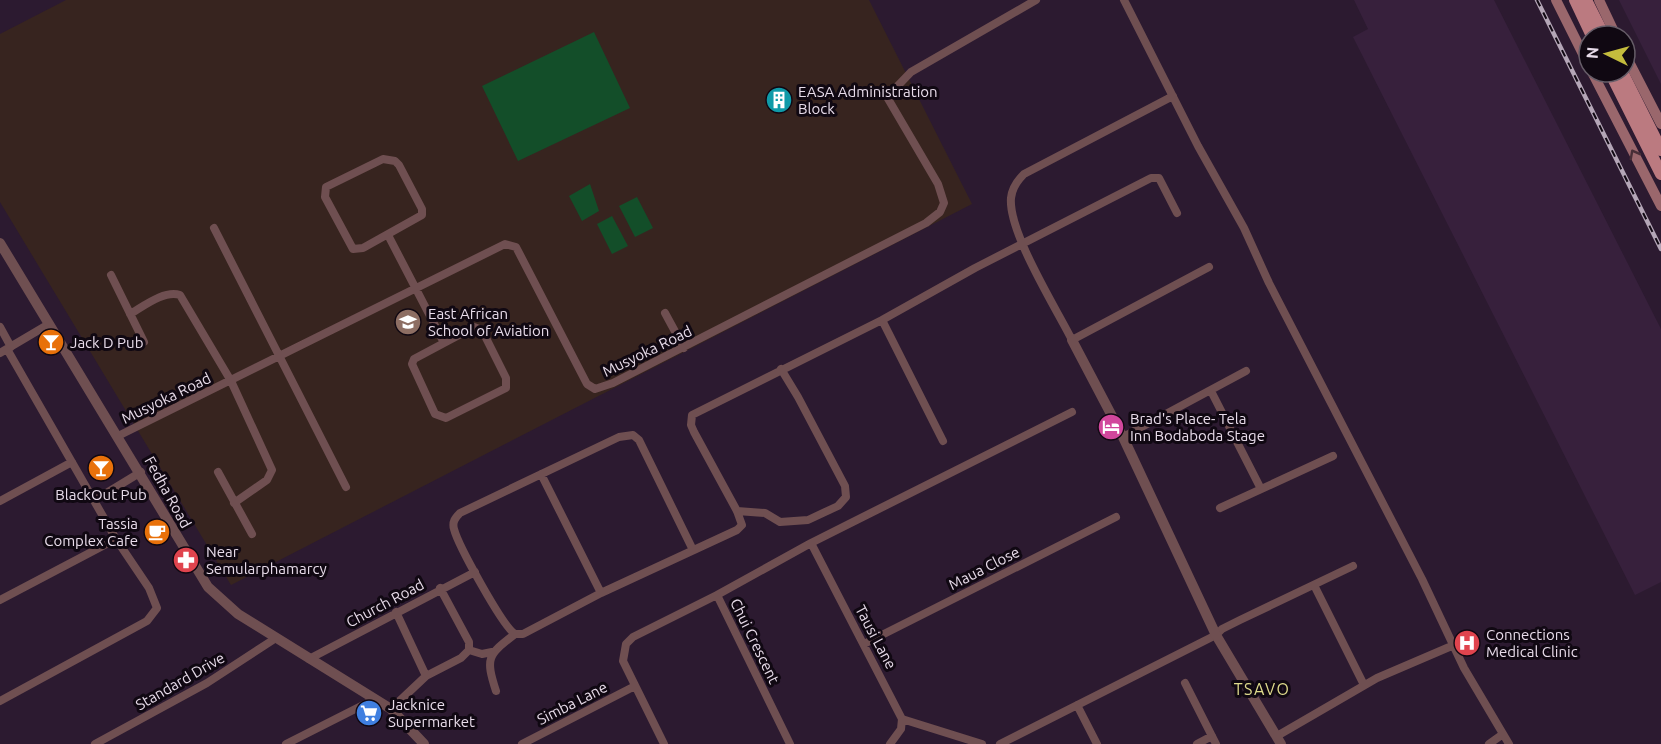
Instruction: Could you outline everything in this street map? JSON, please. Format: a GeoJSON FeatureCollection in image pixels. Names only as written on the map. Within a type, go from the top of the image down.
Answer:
{"type":"FeatureCollection","features":[{"type":"Feature","properties":{"kind":"main road"},"geometry":{"type":"LineString","coordinates":[[1556,0],[1577,42]]}},
{"type":"Feature","properties":{"kind":"main road"},"geometry":{"type":"LineString","coordinates":[[1575,0],[1586,24]]}},
{"type":"Feature","properties":{"kind":"main road"},"geometry":{"type":"LineString","coordinates":[[1586,0],[1598,24]]}},
{"type":"Feature","properties":{"kind":"main road"},"geometry":{"type":"LineString","coordinates":[[1599,0],[1610,24]]}},
{"type":"Feature","properties":{"kind":"main road"},"geometry":{"type":"LineString","coordinates":[[1637,77],[1661,124]]}},
{"type":"Feature","properties":{"kind":"main road"},"geometry":{"type":"LineString","coordinates":[[1598,84],[1661,206]]}},
{"type":"Feature","properties":{"kind":"main road"},"geometry":{"type":"LineString","coordinates":[[1616,84],[1661,174]]}},
{"type":"Feature","properties":{"kind":"main road"},"geometry":{"type":"LineString","coordinates":[[1628,84],[1661,150]]}},
{"type":"Feature","properties":{"kind":"street","name":"Musyoka Road"},"geometry":{"type":"LineString","coordinates":[[118,436],[506,244],[511,245],[519,253],[587,384],[594,389],[613,383],[926,223],[940,212],[944,203],[941,190],[887,97],[911,72],[1036,0]]}},
{"type":"Feature","properties":{"kind":"street"},"geometry":{"type":"LineString","coordinates":[[1124,0],[1244,228],[1269,283],[1417,568],[1481,698],[1509,744]]}},
{"type":"Feature","properties":{"kind":"street"},"geometry":{"type":"LineString","coordinates":[[1173,96],[1024,174],[1016,182],[1011,200],[1022,244],[1123,437],[1216,635],[1279,740],[1364,685],[1454,645]]}},
{"type":"Feature","properties":{"kind":"street"},"geometry":{"type":"LineString","coordinates":[[384,159],[395,161],[422,209],[422,215],[388,235],[363,248],[353,249],[325,197],[326,187],[384,159]]}},
{"type":"Feature","properties":{"kind":"street"},"geometry":{"type":"LineString","coordinates":[[469,650],[482,654],[492,652],[515,634],[523,634],[601,593],[737,530],[742,525],[737,511],[694,432],[692,415],[882,320],[1022,244],[1156,177],[1161,180],[1177,213]]}},
{"type":"Feature","properties":{"kind":"street"},"geometry":{"type":"LineString","coordinates":[[214,228],[346,487]]}},
{"type":"Feature","properties":{"kind":"street"},"geometry":{"type":"LineString","coordinates":[[388,235],[443,341]]}},
{"type":"Feature","properties":{"kind":"street","name":"Fedha Road"},"geometry":{"type":"LineString","coordinates":[[0,243],[141,472],[172,532],[208,587],[238,614],[391,709],[421,743]]}},
{"type":"Feature","properties":{"kind":"street"},"geometry":{"type":"LineString","coordinates":[[1072,340],[1209,267]]}},
{"type":"Feature","properties":{"kind":"street"},"geometry":{"type":"LineString","coordinates":[[111,275],[144,342]]}},
{"type":"Feature","properties":{"kind":"street"},"geometry":{"type":"LineString","coordinates":[[130,314],[162,297],[174,293],[180,295],[231,381],[272,470],[267,480],[234,502]]}},
{"type":"Feature","properties":{"kind":"street"},"geometry":{"type":"LineString","coordinates":[[665,313],[684,348]]}},
{"type":"Feature","properties":{"kind":"street"},"geometry":{"type":"LineString","coordinates":[[882,320],[943,441]]}},
{"type":"Feature","properties":{"kind":"street"},"geometry":{"type":"LineString","coordinates":[[6,350],[49,324]]}},
{"type":"Feature","properties":{"kind":"street"},"geometry":{"type":"LineString","coordinates":[[0,327],[6,350],[116,538],[155,598],[157,608],[154,615],[0,701]]}},
{"type":"Feature","properties":{"kind":"street"},"geometry":{"type":"LineString","coordinates":[[474,327],[481,328],[506,378],[506,388],[446,418],[435,414],[412,364],[416,357],[443,341],[474,327]]}},
{"type":"Feature","properties":{"kind":"street"},"geometry":{"type":"LineString","coordinates":[[737,511],[765,513],[780,522],[808,519],[838,506],[846,497],[845,486],[781,369]]}},
{"type":"Feature","properties":{"kind":"street"},"geometry":{"type":"LineString","coordinates":[[1123,437],[1246,371]]}},
{"type":"Feature","properties":{"kind":"street"},"geometry":{"type":"LineString","coordinates":[[1211,391],[1261,489]]}},
{"type":"Feature","properties":{"kind":"street"},"geometry":{"type":"LineString","coordinates":[[717,595],[811,543],[1072,412]]}},
{"type":"Feature","properties":{"kind":"street"},"geometry":{"type":"LineString","coordinates":[[515,634],[504,624],[475,572],[454,532],[454,518],[619,437],[633,435],[639,440],[693,550]]}},
{"type":"Feature","properties":{"kind":"street"},"geometry":{"type":"LineString","coordinates":[[1220,508],[1333,456]]}},
{"type":"Feature","properties":{"kind":"street"},"geometry":{"type":"LineString","coordinates":[[1,498],[72,462]]}},
{"type":"Feature","properties":{"kind":"street"},"geometry":{"type":"LineString","coordinates":[[95,500],[141,472]]}},
{"type":"Feature","properties":{"kind":"street"},"geometry":{"type":"LineString","coordinates":[[218,472],[252,534]]}},
{"type":"Feature","properties":{"kind":"street"},"geometry":{"type":"LineString","coordinates":[[541,474],[601,593]]}},
{"type":"Feature","properties":{"kind":"street","name":"Maua Close"},"geometry":{"type":"LineString","coordinates":[[864,644],[1116,517]]}},
{"type":"Feature","properties":{"kind":"street"},"geometry":{"type":"LineString","coordinates":[[0,600],[116,538]]}},
{"type":"Feature","properties":{"kind":"street","name":"Tausi Lane"},"geometry":{"type":"LineString","coordinates":[[811,543],[902,719]]}},
{"type":"Feature","properties":{"kind":"street"},"geometry":{"type":"LineString","coordinates":[[1000,744],[1216,635],[1231,624],[1353,566]]}},
{"type":"Feature","properties":{"kind":"street","name":"Church Road"},"geometry":{"type":"LineString","coordinates":[[309,659],[440,588],[475,572]]}},
{"type":"Feature","properties":{"kind":"street"},"geometry":{"type":"LineString","coordinates":[[1314,585],[1364,685]]}},
{"type":"Feature","properties":{"kind":"street"},"geometry":{"type":"LineString","coordinates":[[440,588],[468,642],[469,650]]}},
{"type":"Feature","properties":{"kind":"street","name":"Chui Crescent"},"geometry":{"type":"LineString","coordinates":[[635,686],[623,661],[626,644],[633,637],[717,595],[790,744]]}},
{"type":"Feature","properties":{"kind":"street"},"geometry":{"type":"LineString","coordinates":[[396,612],[426,676]]}},
{"type":"Feature","properties":{"kind":"street","name":"Standard Drive"},"geometry":{"type":"LineString","coordinates":[[95,744],[207,683],[276,638]]}},
{"type":"Feature","properties":{"kind":"street"},"geometry":{"type":"LineString","coordinates":[[391,709],[426,676],[461,658],[469,650]]}},
{"type":"Feature","properties":{"kind":"street"},"geometry":{"type":"LineString","coordinates":[[492,652],[488,667],[496,691]]}},
{"type":"Feature","properties":{"kind":"street"},"geometry":{"type":"LineString","coordinates":[[1185,684],[1214,740],[1197,744]]}},
{"type":"Feature","properties":{"kind":"street"},"geometry":{"type":"LineString","coordinates":[[635,686],[664,744]]}},
{"type":"Feature","properties":{"kind":"street","name":"Simba Lane"},"geometry":{"type":"LineString","coordinates":[[522,744],[635,686]]}},
{"type":"Feature","properties":{"kind":"street"},"geometry":{"type":"LineString","coordinates":[[286,744],[375,699]]}},
{"type":"Feature","properties":{"kind":"street"},"geometry":{"type":"LineString","coordinates":[[1077,705],[1097,744]]}},
{"type":"Feature","properties":{"kind":"street"},"geometry":{"type":"LineString","coordinates":[[890,744],[901,729],[902,719],[982,744]]}},
{"type":"Feature","properties":{"kind":"street"},"geometry":{"type":"LineString","coordinates":[[1489,744],[1503,734]]}},
{"type":"Feature","properties":{"kind":"shaded area","name":"East African School of Aviation"},"geometry":{"type":"Polygon","coordinates":[[[66,0],[869,0],[972,204],[231,585],[0,202],[0,34],[66,0]]]}},
{"type":"Feature","properties":{"kind":"shaded area"},"geometry":{"type":"Polygon","coordinates":[[[1354,0],[1494,0],[1661,329],[1661,582],[1635,595],[1353,37],[1368,29],[1354,0]]]}},
{"type":"Feature","properties":{"kind":"shaded area"},"geometry":{"type":"Polygon","coordinates":[[[1619,0],[1661,0],[1661,84],[1637,36],[1637,24],[1631,24],[1619,0]]]}},
{"type":"Feature","properties":{"kind":"green space"},"geometry":{"type":"Polygon","coordinates":[[[594,32],[630,108],[518,161],[482,86],[594,32]]]}},
{"type":"Feature","properties":{"kind":"green space"},"geometry":{"type":"Polygon","coordinates":[[[590,184],[599,211],[582,221],[569,196],[590,184]]]}},
{"type":"Feature","properties":{"kind":"green space"},"geometry":{"type":"Polygon","coordinates":[[[637,197],[653,228],[635,237],[619,206],[637,197]]]}},
{"type":"Feature","properties":{"kind":"green space"},"geometry":{"type":"Polygon","coordinates":[[[612,216],[628,246],[612,254],[597,224],[612,216]]]}},
{"type":"Feature","properties":{"kind":"railway"},"geometry":{"type":"LineString","coordinates":[[1537,0],[1661,249]]}},
{"type":"Feature","properties":{"kind":"place","name":"EASA Administration Block"},"geometry":{"type":"Point","coordinates":[779,100]}},
{"type":"Feature","properties":{"kind":"place","name":"East African School of Aviation"},"geometry":{"type":"Point","coordinates":[408,322]}},
{"type":"Feature","properties":{"kind":"place","name":"Jack D Pub"},"geometry":{"type":"Point","coordinates":[51,342]}},
{"type":"Feature","properties":{"kind":"place","name":"Brad's Place- Tela Inn Bodaboda Stage"},"geometry":{"type":"Point","coordinates":[1111,427]}},
{"type":"Feature","properties":{"kind":"place","name":"BlackOut Pub"},"geometry":{"type":"Point","coordinates":[101,468]}},
{"type":"Feature","properties":{"kind":"place","name":"Tassia Complex Cafe"},"geometry":{"type":"Point","coordinates":[157,532]}},
{"type":"Feature","properties":{"kind":"place","name":"Near Semularphamarcy"},"geometry":{"type":"Point","coordinates":[186,560]}},
{"type":"Feature","properties":{"kind":"place","name":"Connections Medical Clinic"},"geometry":{"type":"Point","coordinates":[1467,643]}},
{"type":"Feature","properties":{"kind":"place","name":"Jacknice Supermarket"},"geometry":{"type":"Point","coordinates":[369,713]}},
{"type":"Feature","properties":{"kind":"district","name":"TSAVO"},"geometry":{"type":"Point","coordinates":[1262,689]}}]}
